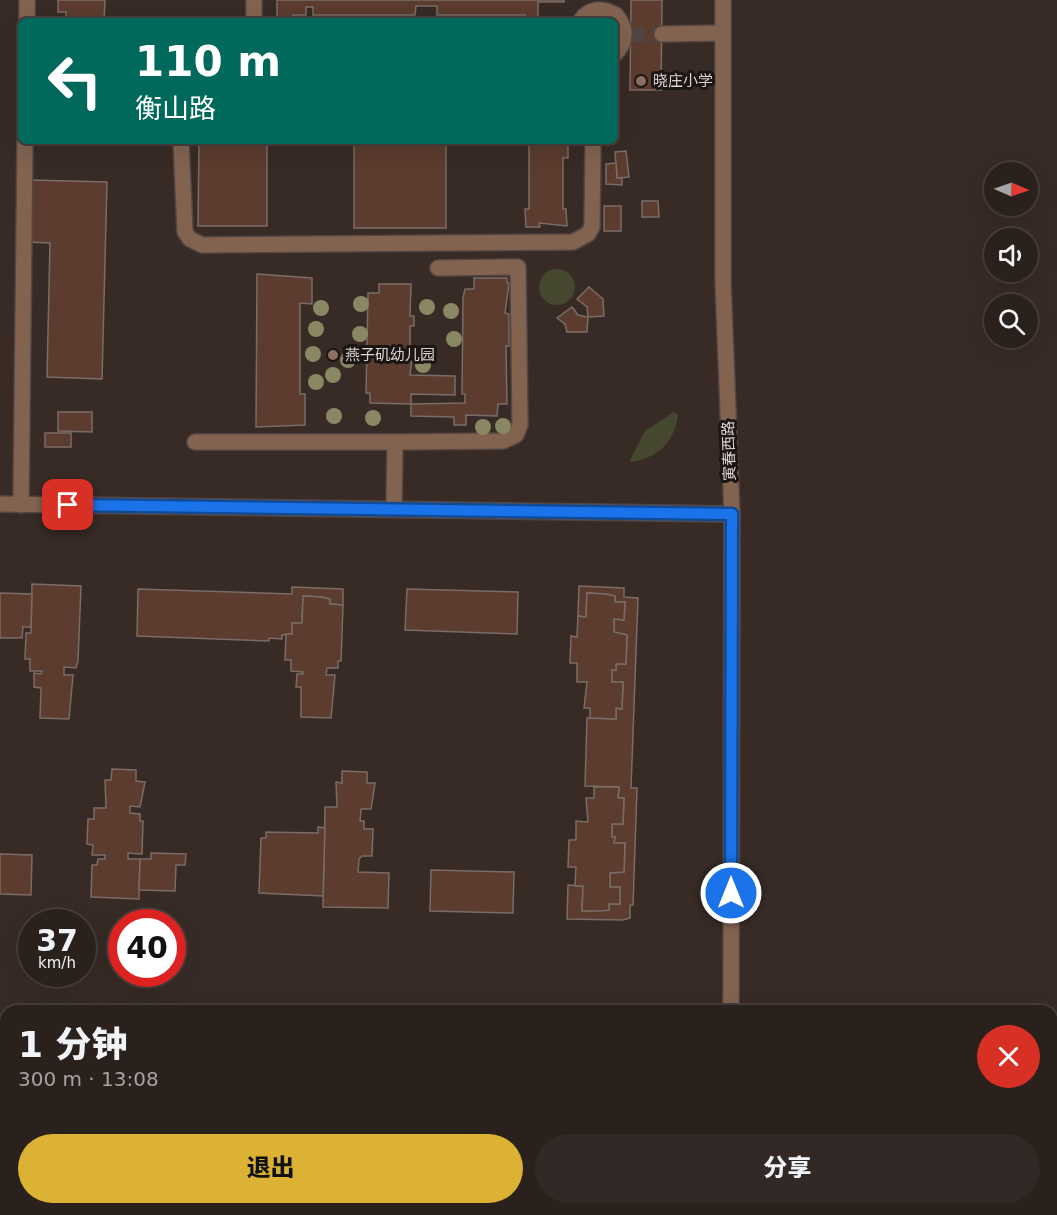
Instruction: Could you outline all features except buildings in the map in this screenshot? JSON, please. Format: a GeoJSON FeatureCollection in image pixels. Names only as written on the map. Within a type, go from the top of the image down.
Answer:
{"type":"FeatureCollection","features":[{"type":"Feature","properties":{"kind":"street"},"geometry":{"type":"LineString","coordinates":[[27,0],[27,18]]}},
{"type":"Feature","properties":{"kind":"street"},"geometry":{"type":"LineString","coordinates":[[254,0],[254,18]]}},
{"type":"Feature","properties":{"kind":"street","name":"寅春西路"},"geometry":{"type":"LineString","coordinates":[[723,0],[723,281],[732,514],[731,1005]]}},
{"type":"Feature","properties":{"kind":"street"},"geometry":{"type":"LineString","coordinates":[[587,11],[608,11],[621,21],[627,35],[618,51]]}},
{"type":"Feature","properties":{"kind":"street"},"geometry":{"type":"LineString","coordinates":[[662,34],[723,33]]}},
{"type":"Feature","properties":{"kind":"street"},"geometry":{"type":"LineString","coordinates":[[21,505],[25,144]]}},
{"type":"Feature","properties":{"kind":"street"},"geometry":{"type":"LineString","coordinates":[[181,144],[185,232],[195,243],[214,245],[573,242],[581,240],[592,227],[593,144]]}},
{"type":"Feature","properties":{"kind":"street"},"geometry":{"type":"LineString","coordinates":[[195,442],[510,440],[519,430],[518,267],[438,268]]}},
{"type":"Feature","properties":{"kind":"street"},"geometry":{"type":"LineString","coordinates":[[394,509],[395,442]]}},
{"type":"Feature","properties":{"kind":"street"},"geometry":{"type":"LineString","coordinates":[[0,504],[732,514]]}},
{"type":"Feature","properties":{"kind":"green space"},"geometry":{"type":"Polygon","coordinates":[[[557,269],[569,275],[575,287],[569,299],[557,305],[545,299],[539,287],[545,275],[557,269]]]}},
{"type":"Feature","properties":{"kind":"green space"},"geometry":{"type":"Polygon","coordinates":[[[674,412],[678,415],[673,434],[662,448],[648,457],[629,462],[645,431],[674,412]]]}},
{"type":"Feature","properties":{"kind":"tunnel"},"geometry":{"type":"LineString","coordinates":[[630,35],[662,34]]}},
{"type":"Feature","properties":{"kind":"place","name":"晓庄小学"},"geometry":{"type":"Point","coordinates":[641,81]}},
{"type":"Feature","properties":{"kind":"place","name":"燕子矶幼儿园"},"geometry":{"type":"Point","coordinates":[333,355]}},
{"type":"Feature","properties":{"kind":"route"},"geometry":{"type":"LineString","coordinates":[[68,505],[732,514],[731,893]]}}]}
